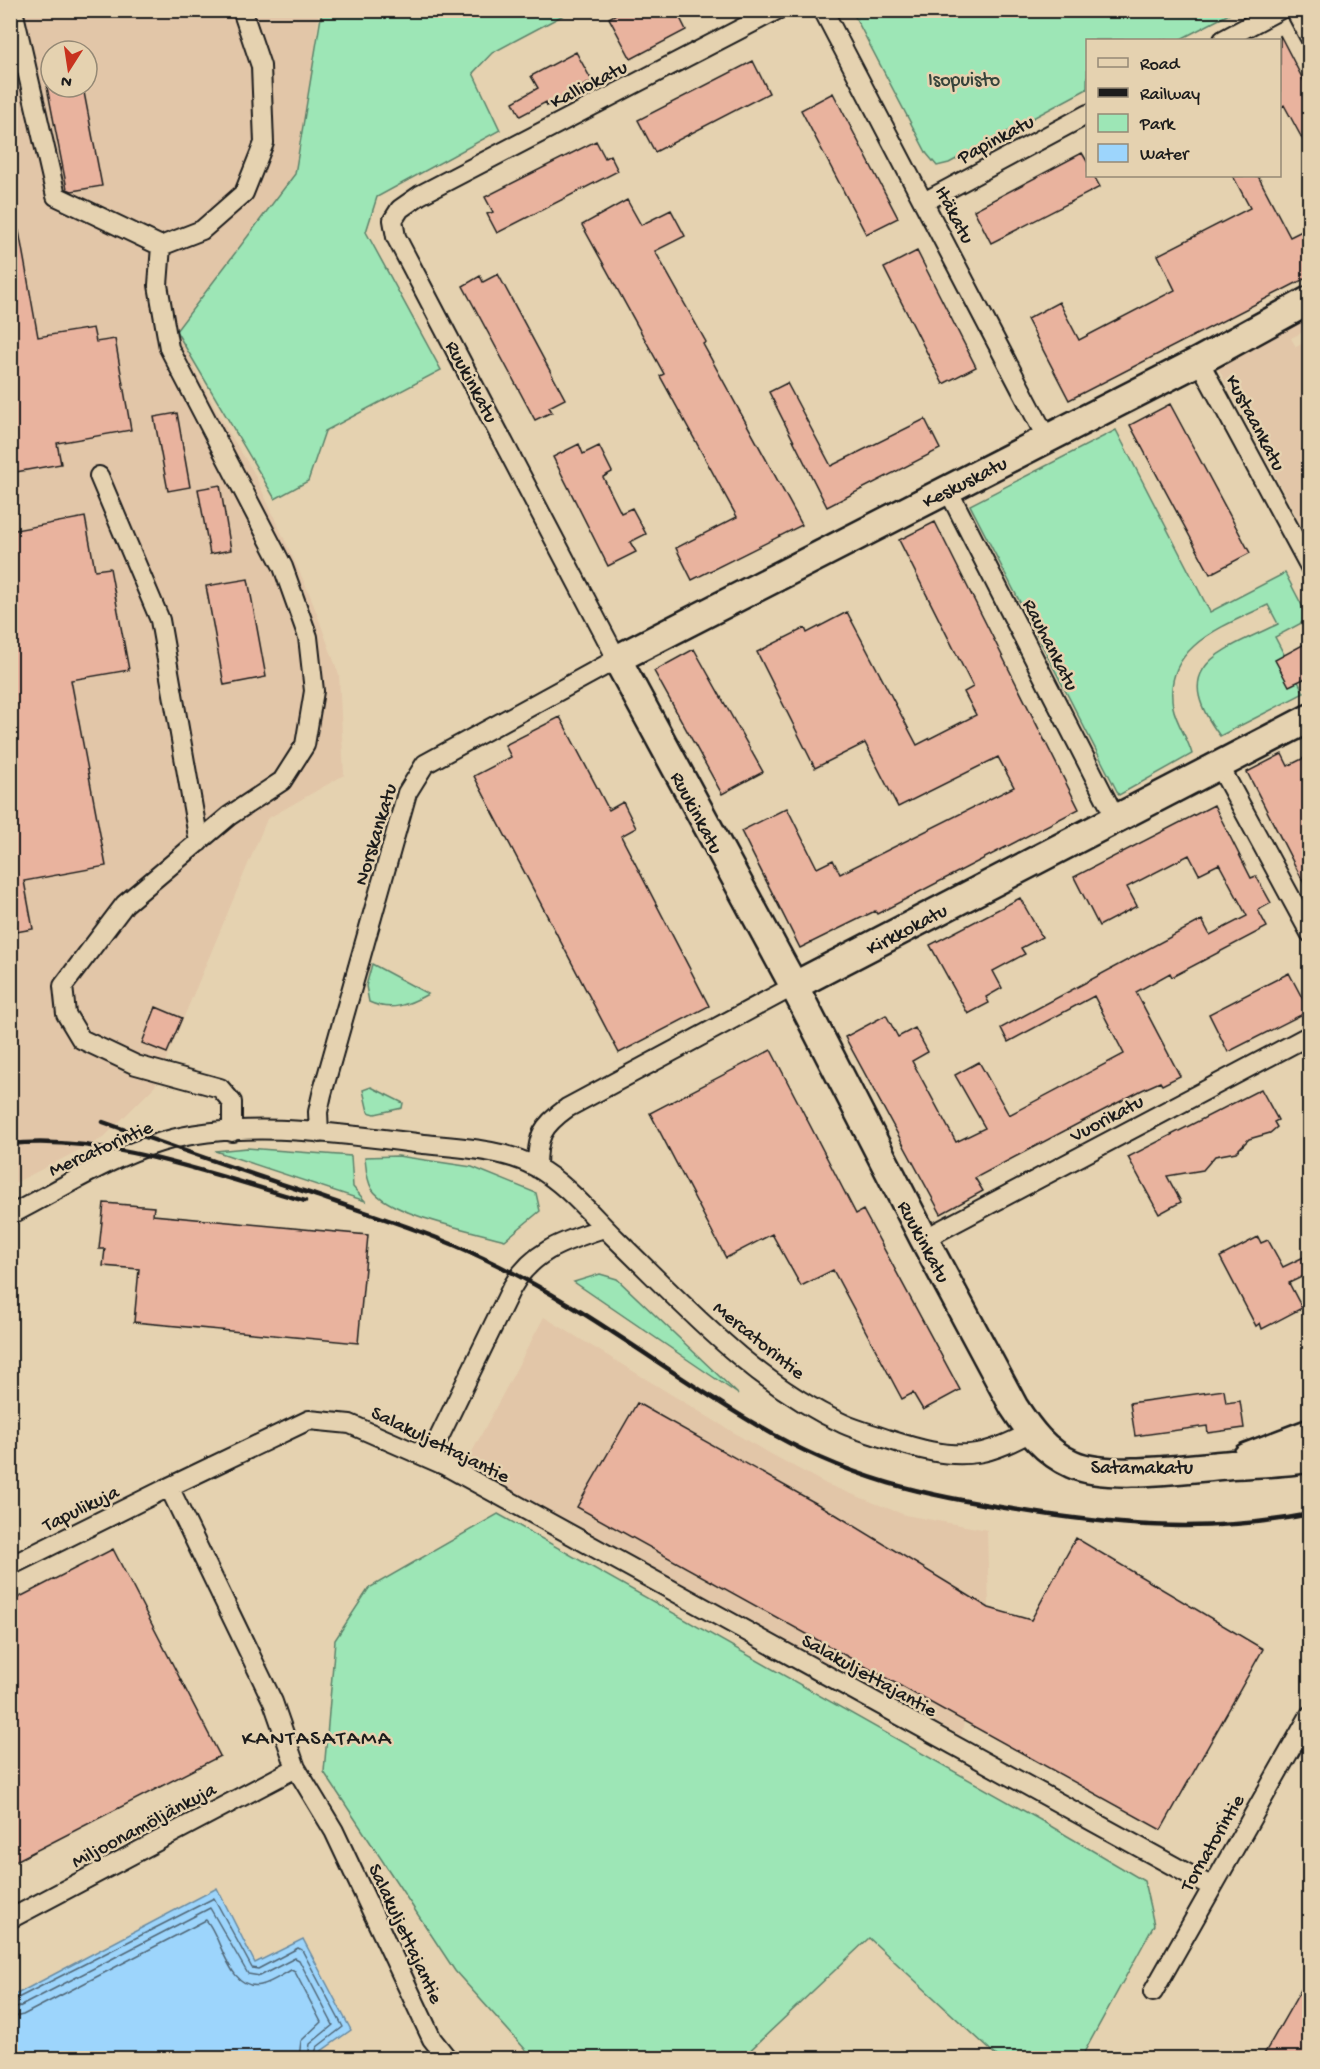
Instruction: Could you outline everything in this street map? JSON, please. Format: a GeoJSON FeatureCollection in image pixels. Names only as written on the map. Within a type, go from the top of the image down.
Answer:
{"type":"FeatureCollection","features":[{"type":"Feature","properties":{"kind":"main road","name":"Keskuskatu"},"geometry":{"type":"LineString","coordinates":[[617,659],[1199,361],[1310,300]]}},
{"type":"Feature","properties":{"kind":"main road","name":"Ruukinkatu"},"geometry":{"type":"LineString","coordinates":[[617,659],[794,986],[924,1239],[1030,1432]]}},
{"type":"Feature","properties":{"kind":"main road","name":"Kirkkokatu"},"geometry":{"type":"LineString","coordinates":[[794,986],[1310,718]]}},
{"type":"Feature","properties":{"kind":"main road","name":"Satamakatu"},"geometry":{"type":"LineString","coordinates":[[1030,1432],[1054,1455],[1073,1465],[1096,1470],[1153,1470],[1310,1458]]}},
{"type":"Feature","properties":{"kind":"main road","name":"Satamakatu"},"geometry":{"type":"LineString","coordinates":[[1229,1465],[1310,1432]]}},
{"type":"Feature","properties":{"kind":"street"},"geometry":{"type":"LineString","coordinates":[[13,10],[56,196],[160,246],[202,230],[244,193],[264,143],[261,66],[242,10]]}},
{"type":"Feature","properties":{"kind":"street","name":"Kalliokatu"},"geometry":{"type":"LineString","coordinates":[[420,195],[777,10]]}},
{"type":"Feature","properties":{"kind":"street","name":"Itäkatu"},"geometry":{"type":"LineString","coordinates":[[823,10],[1047,439]]}},
{"type":"Feature","properties":{"kind":"street"},"geometry":{"type":"LineString","coordinates":[[1225,39],[1279,10]]}},
{"type":"Feature","properties":{"kind":"street"},"geometry":{"type":"LineString","coordinates":[[1295,10],[1310,38]]}},
{"type":"Feature","properties":{"kind":"street","name":"Papinkatu"},"geometry":{"type":"LineString","coordinates":[[924,202],[1086,115]]}},
{"type":"Feature","properties":{"kind":"street","name":"Ruukinkatu"},"geometry":{"type":"LineString","coordinates":[[420,195],[400,209],[393,220],[396,237],[617,659]]}},
{"type":"Feature","properties":{"kind":"street"},"geometry":{"type":"LineString","coordinates":[[160,246],[158,285],[169,348],[283,567],[308,637],[314,691],[305,745],[282,781],[229,816],[125,904],[63,986],[66,1014],[81,1039],[136,1065],[220,1088],[232,1102],[232,1132]]}},
{"type":"Feature","properties":{"kind":"street","name":"Kustaankatu"},"geometry":{"type":"LineString","coordinates":[[1199,361],[1310,567]]}},
{"type":"Feature","properties":{"kind":"street"},"geometry":{"type":"LineString","coordinates":[[99,476],[160,620],[199,842]]}},
{"type":"Feature","properties":{"kind":"street","name":"Rauhankatu"},"geometry":{"type":"LineString","coordinates":[[948,490],[1116,819]]}},
{"type":"Feature","properties":{"kind":"street","name":"Norskankatu"},"geometry":{"type":"LineString","coordinates":[[319,1133],[320,1103],[407,793],[424,764],[617,659]]}},
{"type":"Feature","properties":{"kind":"street"},"geometry":{"type":"LineString","coordinates":[[1219,765],[1310,933]]}},
{"type":"Feature","properties":{"kind":"street","name":"Kirkkokatu"},"geometry":{"type":"LineString","coordinates":[[537,1168],[537,1150],[543,1130],[549,1121],[567,1108],[794,986]]}},
{"type":"Feature","properties":{"kind":"street","name":"Vuorikatu"},"geometry":{"type":"LineString","coordinates":[[924,1239],[1310,1035]]}},
{"type":"Feature","properties":{"kind":"street","name":"Mercatorintie"},"geometry":{"type":"LineString","coordinates":[[10,1215],[93,1172],[160,1142],[196,1134],[319,1133],[484,1151],[516,1158],[537,1168],[568,1191],[716,1335],[761,1374],[796,1398],[844,1424],[903,1444],[958,1455],[980,1453],[1008,1444],[1030,1432]]}},
{"type":"Feature","properties":{"kind":"street"},"geometry":{"type":"LineString","coordinates":[[429,1458],[511,1289],[528,1263],[543,1252],[604,1228]]}},
{"type":"Feature","properties":{"kind":"street","name":"Salakuljettajantie"},"geometry":{"type":"LineString","coordinates":[[447,2058],[432,2039],[334,1831],[296,1768],[273,1702],[169,1487],[309,1420],[350,1424],[429,1458],[1212,1887]]}},
{"type":"Feature","properties":{"kind":"street","name":"Tapulikuja"},"geometry":{"type":"LineString","coordinates":[[10,1566],[169,1487]]}},
{"type":"Feature","properties":{"kind":"street","name":"Tornatorintie"},"geometry":{"type":"LineString","coordinates":[[1153,1992],[1310,1715]]}},
{"type":"Feature","properties":{"kind":"street","name":"Miljoonamöljänkuja"},"geometry":{"type":"LineString","coordinates":[[10,1919],[296,1768]]}},
{"type":"Feature","properties":{"kind":"shaded area"},"geometry":{"type":"Polygon","coordinates":[[[11,11],[319,11],[300,187],[279,195],[197,331],[194,368],[228,431],[253,471],[310,595],[339,675],[344,775],[267,819],[155,1086],[103,1138],[11,1185],[11,11]]]}},
{"type":"Feature","properties":{"kind":"shaded area"},"geometry":{"type":"Polygon","coordinates":[[[1309,317],[1309,329],[1291,338],[1296,347],[1309,340],[1309,540],[1217,366],[1309,317]]]}},
{"type":"Feature","properties":{"kind":"shaded area"},"geometry":{"type":"Polygon","coordinates":[[[544,1317],[751,1443],[826,1484],[905,1515],[987,1530],[989,1608],[961,1736],[464,1467],[544,1317]]]}},
{"type":"Feature","properties":{"kind":"green space"},"geometry":{"type":"Polygon","coordinates":[[[322,11],[571,11],[492,53],[473,73],[500,130],[377,197],[366,232],[441,370],[325,431],[308,481],[275,499],[176,331],[295,174],[322,11]]]}},
{"type":"Feature","properties":{"kind":"green space","name":"Isopuisto"},"geometry":{"type":"Polygon","coordinates":[[[852,11],[1235,11],[1181,39],[1086,39],[1086,90],[949,163],[937,166],[927,154],[852,11]]]}},
{"type":"Feature","properties":{"kind":"green space"},"geometry":{"type":"Polygon","coordinates":[[[1116,430],[1210,612],[1285,573],[1309,619],[1275,637],[1304,693],[1220,736],[1205,712],[1199,692],[1200,677],[1207,664],[1220,653],[1278,624],[1268,605],[1216,630],[1187,653],[1177,668],[1172,686],[1173,707],[1192,754],[1119,795],[970,505],[1116,430]]]}},
{"type":"Feature","properties":{"kind":"green space"},"geometry":{"type":"Polygon","coordinates":[[[372,964],[428,994],[392,1007],[369,1002],[366,986],[372,964]]]}},
{"type":"Feature","properties":{"kind":"green space"},"geometry":{"type":"Polygon","coordinates":[[[371,1087],[403,1103],[402,1108],[375,1114],[368,1112],[363,1090],[371,1087]]]}},
{"type":"Feature","properties":{"kind":"green space"},"geometry":{"type":"Polygon","coordinates":[[[247,1148],[351,1156],[353,1187],[365,1201],[215,1151],[247,1148]]]}},
{"type":"Feature","properties":{"kind":"green space"},"geometry":{"type":"Polygon","coordinates":[[[398,1156],[472,1167],[536,1193],[540,1211],[505,1240],[413,1214],[381,1198],[372,1189],[367,1177],[365,1157],[398,1156]]]}},
{"type":"Feature","properties":{"kind":"green space"},"geometry":{"type":"Polygon","coordinates":[[[600,1274],[617,1279],[738,1394],[574,1282],[600,1274]]]}},
{"type":"Feature","properties":{"kind":"green space"},"geometry":{"type":"Polygon","coordinates":[[[498,1514],[1144,1881],[1154,1925],[1081,2058],[999,2058],[869,1938],[742,2058],[533,2058],[455,1971],[324,1772],[335,1640],[369,1588],[498,1514]]]}},
{"type":"Feature","properties":{"kind":"water"},"geometry":{"type":"Polygon","coordinates":[[[217,1888],[255,1963],[303,1939],[351,2030],[320,2052],[325,2058],[11,2058],[11,1997],[217,1888]]]}},
{"type":"Feature","properties":{"kind":"building"},"geometry":{"type":"Polygon","coordinates":[[[623,10],[676,10],[686,30],[631,59],[609,18],[623,10]]]}},
{"type":"Feature","properties":{"kind":"building"},"geometry":{"type":"Polygon","coordinates":[[[1280,35],[1310,93],[1310,153],[1284,105],[1281,107],[1280,35]]]}},
{"type":"Feature","properties":{"kind":"building"},"geometry":{"type":"Polygon","coordinates":[[[576,52],[592,81],[547,106],[546,102],[520,116],[513,102],[538,88],[531,76],[576,52]]]}},
{"type":"Feature","properties":{"kind":"building"},"geometry":{"type":"Polygon","coordinates":[[[753,61],[769,93],[655,152],[638,120],[753,61]]]}},
{"type":"Feature","properties":{"kind":"building"},"geometry":{"type":"Polygon","coordinates":[[[833,93],[898,218],[866,234],[801,110],[833,93]]]}},
{"type":"Feature","properties":{"kind":"building"},"geometry":{"type":"Polygon","coordinates":[[[49,99],[85,99],[102,186],[72,191],[67,189],[49,99]]]}},
{"type":"Feature","properties":{"kind":"building"},"geometry":{"type":"Polygon","coordinates":[[[596,141],[605,158],[610,155],[618,171],[497,233],[487,214],[493,212],[485,197],[596,141]]]}},
{"type":"Feature","properties":{"kind":"building"},"geometry":{"type":"Polygon","coordinates":[[[1082,153],[1086,160],[1086,177],[1095,177],[1100,187],[991,243],[974,210],[1082,153]]]}},
{"type":"Feature","properties":{"kind":"building"},"geometry":{"type":"Polygon","coordinates":[[[1234,177],[1259,177],[1290,237],[1310,227],[1310,276],[1069,400],[1027,319],[1059,302],[1079,340],[1175,290],[1158,255],[1250,208],[1234,177]]]}},
{"type":"Feature","properties":{"kind":"building"},"geometry":{"type":"Polygon","coordinates":[[[627,200],[641,225],[671,210],[685,236],[655,251],[706,342],[703,344],[802,525],[692,580],[676,548],[737,517],[660,376],[664,374],[582,225],[627,200]]]}},
{"type":"Feature","properties":{"kind":"building"},"geometry":{"type":"Polygon","coordinates":[[[10,231],[19,231],[38,337],[93,328],[96,342],[115,339],[131,430],[57,443],[61,464],[10,473],[10,231]]]}},
{"type":"Feature","properties":{"kind":"building"},"geometry":{"type":"Polygon","coordinates":[[[917,251],[976,367],[943,384],[884,268],[917,251]]]}},
{"type":"Feature","properties":{"kind":"building"},"geometry":{"type":"Polygon","coordinates":[[[498,274],[565,399],[549,407],[552,412],[535,420],[463,286],[480,276],[483,282],[498,274]]]}},
{"type":"Feature","properties":{"kind":"building"},"geometry":{"type":"Polygon","coordinates":[[[787,383],[831,466],[925,419],[940,449],[827,507],[769,392],[787,383]]]}},
{"type":"Feature","properties":{"kind":"building"},"geometry":{"type":"Polygon","coordinates":[[[1170,404],[1250,553],[1210,574],[1130,425],[1170,404]]]}},
{"type":"Feature","properties":{"kind":"building"},"geometry":{"type":"Polygon","coordinates":[[[177,413],[190,487],[168,491],[154,417],[177,413]]]}},
{"type":"Feature","properties":{"kind":"building"},"geometry":{"type":"Polygon","coordinates":[[[579,444],[583,454],[599,446],[612,472],[603,477],[621,513],[632,508],[646,534],[630,542],[636,552],[608,566],[553,457],[579,444]]]}},
{"type":"Feature","properties":{"kind":"building"},"geometry":{"type":"Polygon","coordinates":[[[220,485],[231,550],[210,554],[198,489],[220,485]]]}},
{"type":"Feature","properties":{"kind":"building"},"geometry":{"type":"Polygon","coordinates":[[[85,517],[95,570],[110,568],[129,670],[71,680],[106,866],[24,881],[33,929],[10,933],[10,531],[85,517]]]}},
{"type":"Feature","properties":{"kind":"building"},"geometry":{"type":"Polygon","coordinates":[[[935,522],[1079,809],[877,914],[875,911],[800,948],[741,831],[787,808],[817,868],[833,860],[840,874],[1014,787],[998,757],[898,807],[865,743],[815,768],[757,652],[805,628],[807,633],[847,612],[917,745],[976,715],[964,692],[973,687],[899,540],[935,522]]]}},
{"type":"Feature","properties":{"kind":"building"},"geometry":{"type":"Polygon","coordinates":[[[248,579],[266,677],[224,685],[206,586],[248,579]]]}},
{"type":"Feature","properties":{"kind":"building"},"geometry":{"type":"Polygon","coordinates":[[[1310,641],[1310,676],[1289,686],[1275,660],[1310,641]]]}},
{"type":"Feature","properties":{"kind":"building"},"geometry":{"type":"Polygon","coordinates":[[[694,649],[763,772],[722,794],[654,671],[694,649]]]}},
{"type":"Feature","properties":{"kind":"building"},"geometry":{"type":"Polygon","coordinates":[[[560,717],[609,810],[623,802],[636,828],[621,836],[709,1006],[619,1053],[474,776],[511,757],[505,745],[560,717]]]}},
{"type":"Feature","properties":{"kind":"building"},"geometry":{"type":"Polygon","coordinates":[[[1282,754],[1288,766],[1310,755],[1310,895],[1247,772],[1282,754]]]}},
{"type":"Feature","properties":{"kind":"building"},"geometry":{"type":"Polygon","coordinates":[[[1214,805],[1251,878],[1256,876],[1271,903],[1258,910],[1267,927],[1172,977],[1170,973],[1136,992],[1180,1076],[1162,1085],[1160,1082],[1142,1090],[975,1178],[983,1191],[941,1214],[845,1037],[886,1015],[898,1037],[915,1028],[928,1052],[912,1061],[956,1142],[985,1128],[955,1075],[979,1062],[1009,1115],[1124,1054],[1094,996],[1008,1042],[1001,1028],[1202,920],[1210,935],[1247,916],[1219,864],[1199,874],[1189,855],[1127,887],[1137,906],[1099,926],[1074,877],[1214,805]]]}},
{"type":"Feature","properties":{"kind":"building"},"geometry":{"type":"Polygon","coordinates":[[[1020,898],[1042,937],[1021,948],[1025,954],[993,971],[1002,988],[986,997],[989,1003],[968,1014],[930,945],[1020,898]]]}},
{"type":"Feature","properties":{"kind":"building"},"geometry":{"type":"Polygon","coordinates":[[[1289,973],[1309,1011],[1228,1052],[1209,1014],[1289,973]]]}},
{"type":"Feature","properties":{"kind":"building"},"geometry":{"type":"Polygon","coordinates":[[[156,1007],[182,1018],[167,1053],[142,1043],[156,1007]]]}},
{"type":"Feature","properties":{"kind":"building"},"geometry":{"type":"Polygon","coordinates":[[[771,1050],[856,1214],[863,1210],[960,1390],[923,1410],[913,1393],[902,1399],[833,1270],[801,1286],[772,1234],[726,1258],[650,1113],[771,1050]]]}},
{"type":"Feature","properties":{"kind":"building"},"geometry":{"type":"Polygon","coordinates":[[[1261,1089],[1278,1120],[1274,1122],[1277,1127],[1270,1133],[1249,1139],[1236,1152],[1215,1156],[1203,1170],[1167,1176],[1181,1202],[1159,1214],[1128,1157],[1261,1089]]]}},
{"type":"Feature","properties":{"kind":"building"},"geometry":{"type":"Polygon","coordinates":[[[104,1203],[154,1207],[153,1215],[368,1235],[358,1343],[134,1322],[139,1269],[103,1266],[105,1249],[99,1249],[104,1203]]]}},
{"type":"Feature","properties":{"kind":"building"},"geometry":{"type":"Polygon","coordinates":[[[1258,1237],[1261,1243],[1268,1240],[1283,1267],[1310,1254],[1310,1273],[1289,1283],[1302,1308],[1262,1329],[1260,1323],[1256,1326],[1220,1257],[1258,1237]]]}},
{"type":"Feature","properties":{"kind":"building"},"geometry":{"type":"Polygon","coordinates":[[[1224,1390],[1226,1403],[1240,1401],[1244,1428],[1208,1433],[1207,1426],[1135,1436],[1130,1403],[1224,1390]]]}},
{"type":"Feature","properties":{"kind":"building"},"geometry":{"type":"Polygon","coordinates":[[[637,1403],[830,1511],[989,1608],[1031,1620],[1076,1538],[1263,1649],[1161,1830],[577,1507],[637,1403]]]}},
{"type":"Feature","properties":{"kind":"building"},"geometry":{"type":"Polygon","coordinates":[[[113,1549],[220,1756],[10,1864],[10,1602],[113,1549]]]}},
{"type":"Feature","properties":{"kind":"building"},"geometry":{"type":"Polygon","coordinates":[[[1310,1974],[1310,2058],[1262,2058],[1310,1974]]]}},
{"type":"Feature","properties":{"kind":"railway"},"geometry":{"type":"LineString","coordinates":[[103,1122],[399,1224],[483,1258],[555,1296],[721,1403],[789,1443],[823,1459],[888,1483],[993,1506],[1136,1524],[1205,1526],[1239,1524],[1310,1514]]}},
{"type":"Feature","properties":{"kind":"railway"},"geometry":{"type":"LineString","coordinates":[[10,1144],[84,1145],[121,1151],[197,1169],[305,1201]]}},
{"type":"Feature","properties":{"kind":"district","name":"KANTASATAMA"},"geometry":{"type":"Point","coordinates":[317,1736]}}]}
